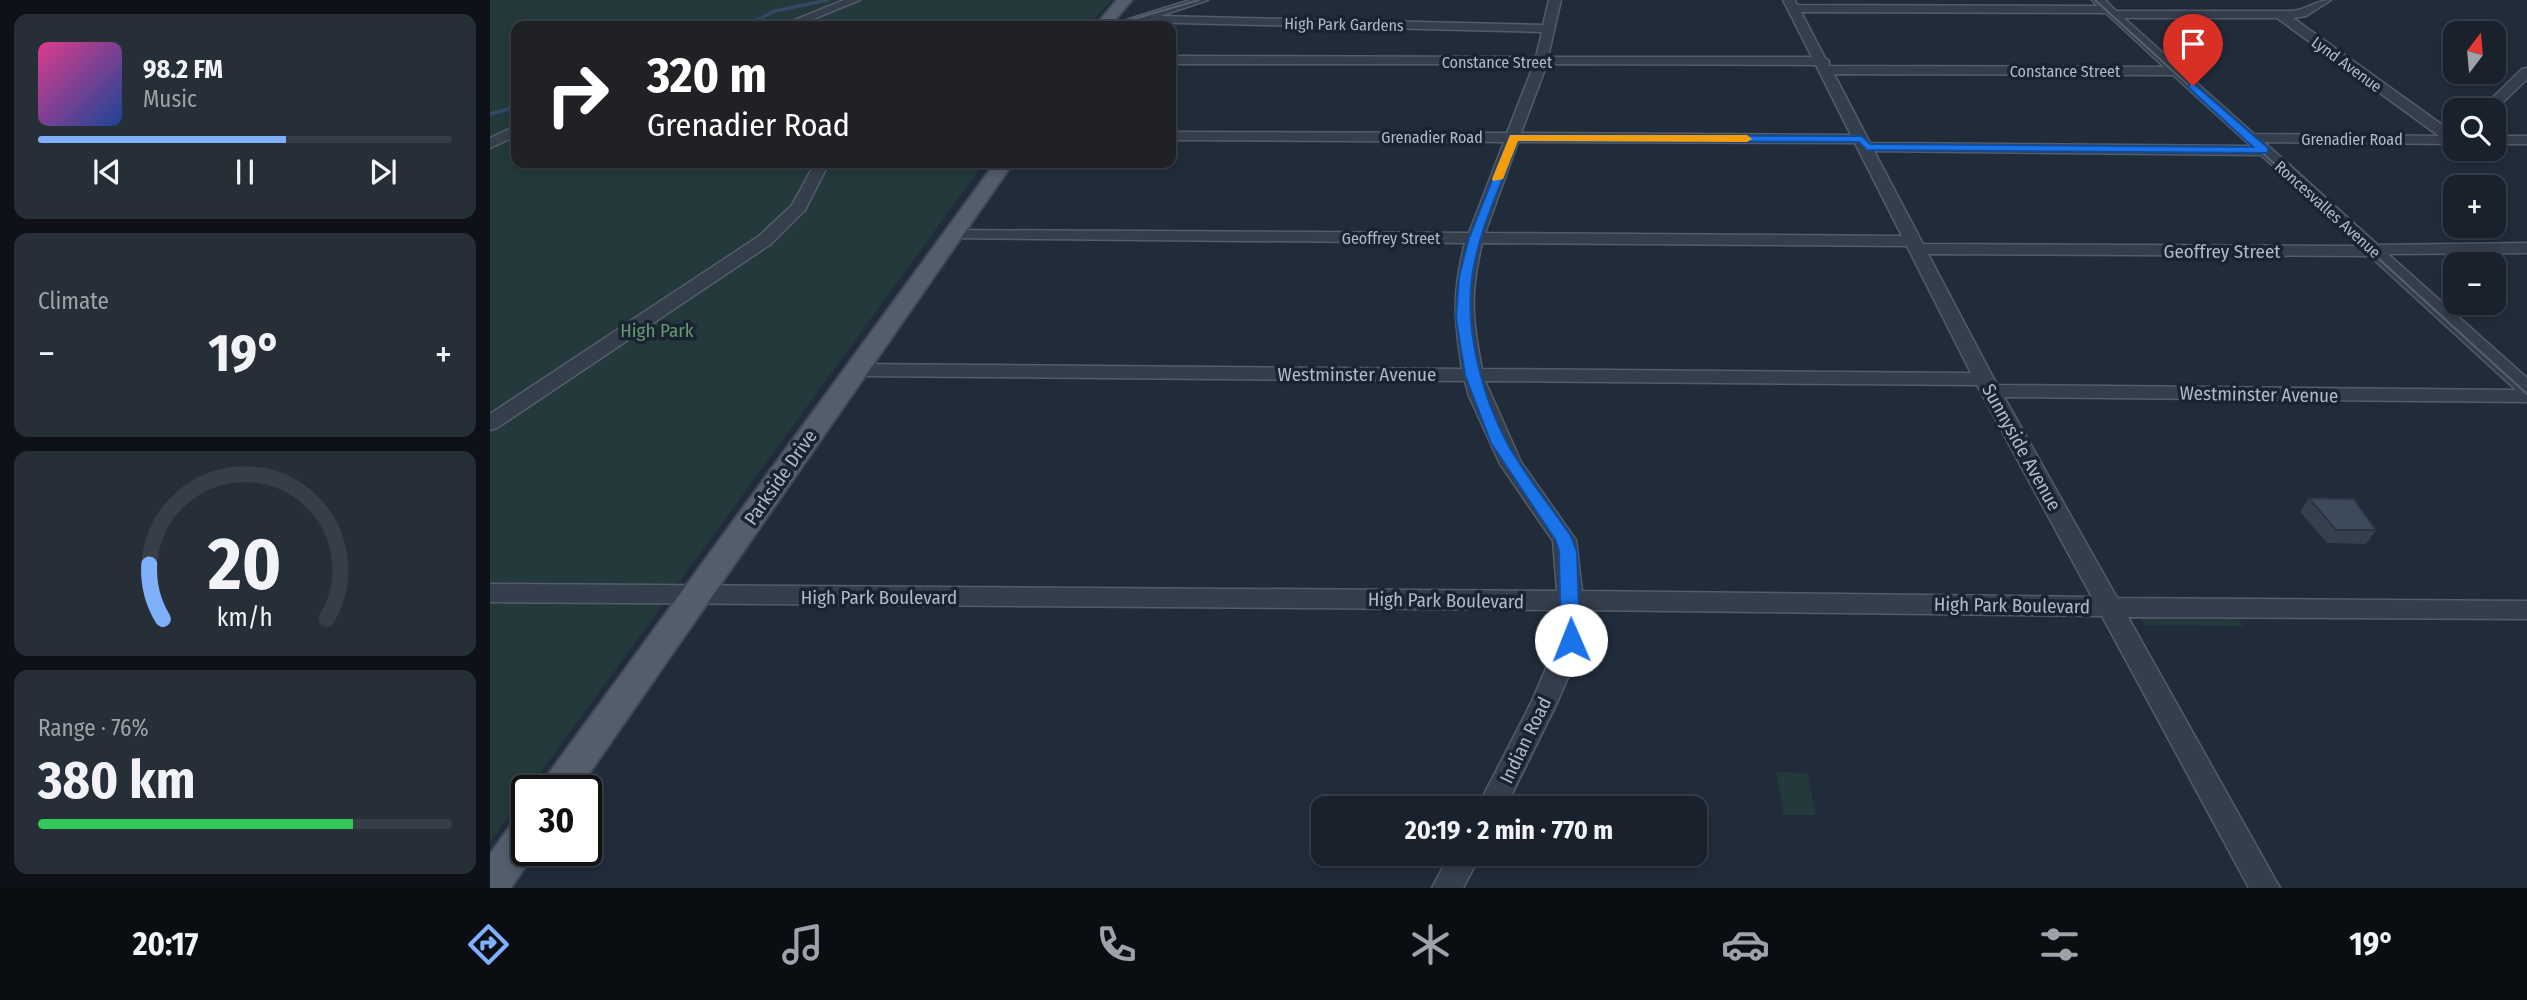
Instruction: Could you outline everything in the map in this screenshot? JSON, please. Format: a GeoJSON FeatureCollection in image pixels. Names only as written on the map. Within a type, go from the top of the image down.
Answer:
{"type":"FeatureCollection","features":[{"type":"Feature","properties":{"kind":"main road"},"geometry":{"type":"LineString","coordinates":[[1106,21],[1125,0]]}},
{"type":"Feature","properties":{"kind":"main road","name":"Parkside Drive"},"geometry":{"type":"LineString","coordinates":[[568,775],[1000,168]]}},
{"type":"Feature","properties":{"kind":"main road"},"geometry":{"type":"LineString","coordinates":[[490,886],[511,856]]}},
{"type":"Feature","properties":{"kind":"street"},"geometry":{"type":"LineString","coordinates":[[799,21],[854,0]]}},
{"type":"Feature","properties":{"kind":"street"},"geometry":{"type":"LineString","coordinates":[[1132,21],[1202,0]]}},
{"type":"Feature","properties":{"kind":"street","name":"Indian Road"},"geometry":{"type":"LineString","coordinates":[[1497,796],[1567,652],[1572,628],[1568,552],[1564,540],[1499,443],[1473,375],[1463,318],[1463,299],[1465,277],[1475,238],[1541,62],[1555,0]]}},
{"type":"Feature","properties":{"kind":"street","name":"Roncesvalles Avenue"},"geometry":{"type":"LineString","coordinates":[[2098,0],[2527,389]]}},
{"type":"Feature","properties":{"kind":"street","name":"Lynd Avenue"},"geometry":{"type":"LineString","coordinates":[[2280,15],[2302,14],[2325,0]]}},
{"type":"Feature","properties":{"kind":"street"},"geometry":{"type":"LineString","coordinates":[[1787,2],[2280,15]]}},
{"type":"Feature","properties":{"kind":"street","name":"Sunnyside Avenue"},"geometry":{"type":"LineString","coordinates":[[1787,2],[1825,65],[1988,385],[2265,888]]}},
{"type":"Feature","properties":{"kind":"street","name":"Lynd Avenue"},"geometry":{"type":"LineString","coordinates":[[2280,15],[2443,131]]}},
{"type":"Feature","properties":{"kind":"street","name":"High Park Gardens"},"geometry":{"type":"LineString","coordinates":[[1139,19],[1549,29]]}},
{"type":"Feature","properties":{"kind":"street","name":"Constance Street"},"geometry":{"type":"LineString","coordinates":[[1176,60],[1825,65],[2176,71]]}},
{"type":"Feature","properties":{"kind":"street"},"geometry":{"type":"LineString","coordinates":[[2500,98],[2527,72]]}},
{"type":"Feature","properties":{"kind":"street"},"geometry":{"type":"LineString","coordinates":[[2426,119],[2443,123]]}},
{"type":"Feature","properties":{"kind":"street"},"geometry":{"type":"LineString","coordinates":[[490,144],[511,133]]}},
{"type":"Feature","properties":{"kind":"street","name":"Grenadier Road"},"geometry":{"type":"LineString","coordinates":[[1176,136],[1865,143],[2257,144],[2443,140]]}},
{"type":"Feature","properties":{"kind":"street"},"geometry":{"type":"LineString","coordinates":[[2506,140],[2527,140]]}},
{"type":"Feature","properties":{"kind":"street"},"geometry":{"type":"LineString","coordinates":[[490,423],[765,240],[799,207],[819,168]]}},
{"type":"Feature","properties":{"kind":"street","name":"Geoffrey Street"},"geometry":{"type":"LineString","coordinates":[[953,235],[1475,238],[2374,251],[2397,247],[2527,248]]}},
{"type":"Feature","properties":{"kind":"street","name":"Westminster Avenue"},"geometry":{"type":"LineString","coordinates":[[857,370],[1473,375],[2527,396]]}},
{"type":"Feature","properties":{"kind":"street","name":"High Park Boulevard"},"geometry":{"type":"LineString","coordinates":[[490,593],[2527,610]]}},
{"type":"Feature","properties":{"kind":"street"},"geometry":{"type":"LineString","coordinates":[[1447,888],[1459,866]]}},
{"type":"Feature","properties":{"kind":"green space","name":"High Park"},"geometry":{"type":"Polygon","coordinates":[[[490,0],[1112,0],[1093,21],[511,21],[511,168],[980,168],[539,775],[511,775],[511,813],[490,842],[490,0]]]}},
{"type":"Feature","properties":{"kind":"green space"},"geometry":{"type":"Polygon","coordinates":[[[2141,618],[2238,619],[2244,626],[2145,625],[2141,618]]]}},
{"type":"Feature","properties":{"kind":"green space"},"geometry":{"type":"Polygon","coordinates":[[[1776,772],[1807,773],[1816,815],[1784,815],[1776,772]]]}},
{"type":"Feature","properties":{"kind":"building"},"geometry":{"type":"Polygon","coordinates":[[[2309,498],[2354,499],[2376,530],[2336,530],[2309,498]]]}},
{"type":"Feature","properties":{"kind":"waterway"},"geometry":{"type":"LineString","coordinates":[[755,21],[775,11],[828,0]]}},
{"type":"Feature","properties":{"kind":"waterway"},"geometry":{"type":"LineString","coordinates":[[490,114],[511,108]]}},
{"type":"Feature","properties":{"kind":"tram line"},"geometry":{"type":"LineString","coordinates":[[1126,21],[1199,0]]}},
{"type":"Feature","properties":{"kind":"tram line"},"geometry":{"type":"LineString","coordinates":[[2095,0],[2527,394]]}},
{"type":"Feature","properties":{"kind":"slow traffic"},"geometry":{"type":"LineString","coordinates":[[1498,179],[1513,138],[1747,139]]}},
{"type":"Feature","properties":{"kind":"route"},"geometry":{"type":"LineString","coordinates":[[1571,640],[1568,552],[1564,540],[1499,443],[1479,396],[1463,318],[1465,277],[1475,238],[1513,138],[1862,139],[1867,147],[2264,150],[2193,86]]}}]}
